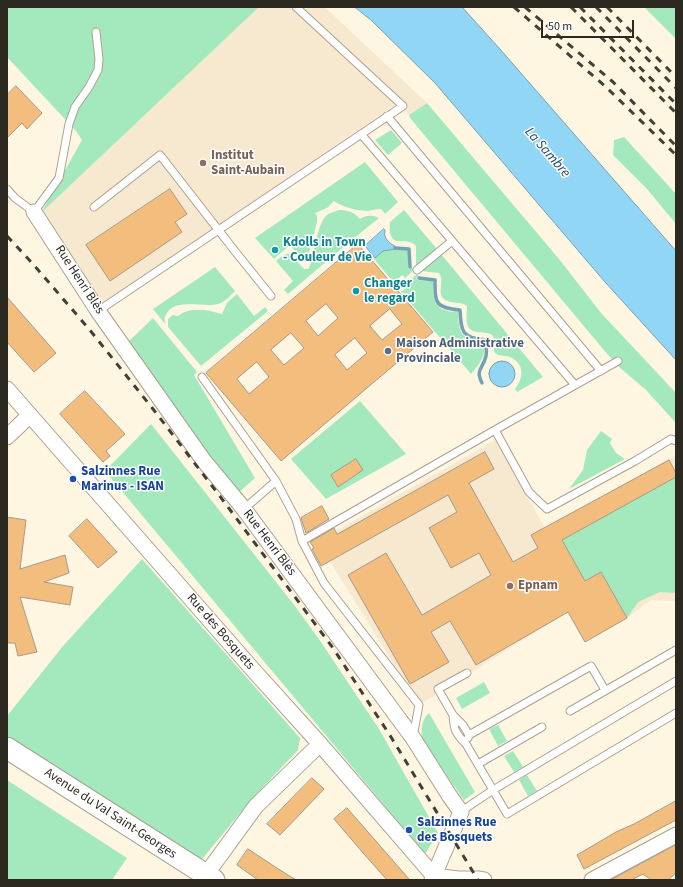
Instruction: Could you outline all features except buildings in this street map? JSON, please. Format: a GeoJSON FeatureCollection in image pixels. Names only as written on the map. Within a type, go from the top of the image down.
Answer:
{"type":"FeatureCollection","features":[{"type":"Feature","properties":{"kind":"main road","name":"Avenue du Val Saint-Georges"},"geometry":{"type":"LineString","coordinates":[[7,748],[207,878]]}},
{"type":"Feature","properties":{"kind":"street","name":"Rue Henri Blès"},"geometry":{"type":"LineString","coordinates":[[34,212],[98,311],[204,461],[244,509],[413,738],[461,812]]}},
{"type":"Feature","properties":{"kind":"street","name":"Rue des Bosquets"},"geometry":{"type":"LineString","coordinates":[[7,389],[320,744],[433,878]]}},
{"type":"Feature","properties":{"kind":"street"},"geometry":{"type":"LineString","coordinates":[[7,437],[30,416]]}},
{"type":"Feature","properties":{"kind":"street"},"geometry":{"type":"LineString","coordinates":[[207,878],[256,806],[320,744]]}},
{"type":"Feature","properties":{"kind":"street"},"geometry":{"type":"LineString","coordinates":[[461,812],[433,878],[484,880]]}},
{"type":"Feature","properties":{"kind":"street"},"geometry":{"type":"LineString","coordinates":[[592,880],[676,835]]}},
{"type":"Feature","properties":{"kind":"lane"},"geometry":{"type":"LineString","coordinates":[[98,311],[403,106],[296,7]]}},
{"type":"Feature","properties":{"kind":"lane"},"geometry":{"type":"LineString","coordinates":[[7,189],[15,198],[34,212],[59,178],[69,124],[75,107],[89,87],[98,70],[99,59],[96,32]]}},
{"type":"Feature","properties":{"kind":"lane"},"geometry":{"type":"LineString","coordinates":[[387,116],[601,371]]}},
{"type":"Feature","properties":{"kind":"lane"},"geometry":{"type":"LineString","coordinates":[[361,134],[575,386]]}},
{"type":"Feature","properties":{"kind":"lane"},"geometry":{"type":"LineString","coordinates":[[94,207],[160,155],[271,296]]}},
{"type":"Feature","properties":{"kind":"lane"},"geometry":{"type":"LineString","coordinates":[[417,270],[452,240]]}},
{"type":"Feature","properties":{"kind":"lane"},"geometry":{"type":"LineString","coordinates":[[302,541],[618,361]]}},
{"type":"Feature","properties":{"kind":"lane"},"geometry":{"type":"LineString","coordinates":[[202,377],[276,481],[296,519],[302,541],[324,583],[419,705],[413,738]]}},
{"type":"Feature","properties":{"kind":"lane"},"geometry":{"type":"LineString","coordinates":[[495,430],[529,492],[547,509],[635,461],[671,439],[676,441]]}},
{"type":"Feature","properties":{"kind":"lane"},"geometry":{"type":"LineString","coordinates":[[244,509],[276,481]]}},
{"type":"Feature","properties":{"kind":"lane"},"geometry":{"type":"LineString","coordinates":[[570,711],[676,650]]}},
{"type":"Feature","properties":{"kind":"lane"},"geometry":{"type":"LineString","coordinates":[[466,744],[469,735],[592,666],[605,690]]}},
{"type":"Feature","properties":{"kind":"lane"},"geometry":{"type":"LineString","coordinates":[[467,673],[438,689],[453,715],[463,725],[469,735]]}},
{"type":"Feature","properties":{"kind":"lane"},"geometry":{"type":"LineString","coordinates":[[461,812],[493,790],[676,681]]}},
{"type":"Feature","properties":{"kind":"lane"},"geometry":{"type":"LineString","coordinates":[[453,715],[454,729],[458,736],[466,744],[507,814],[676,713]]}},
{"type":"Feature","properties":{"kind":"lane"},"geometry":{"type":"LineString","coordinates":[[478,764],[542,727]]}},
{"type":"Feature","properties":{"kind":"shaded area","name":"Institut Saint-Aubain"},"geometry":{"type":"Polygon","coordinates":[[[259,7],[323,7],[427,103],[409,115],[399,102],[98,307],[41,213],[259,7]]]}},
{"type":"Feature","properties":{"kind":"shaded area","name":"Epnam"},"geometry":{"type":"Polygon","coordinates":[[[495,440],[545,528],[676,455],[676,601],[651,600],[627,618],[585,642],[568,612],[419,705],[318,541],[495,440]]]}},
{"type":"Feature","properties":{"kind":"green space"},"geometry":{"type":"Polygon","coordinates":[[[7,7],[259,7],[41,213],[82,140],[76,131],[7,57],[7,7]]]}},
{"type":"Feature","properties":{"kind":"green space"},"geometry":{"type":"Polygon","coordinates":[[[644,7],[676,7],[676,39],[644,7]]]}},
{"type":"Feature","properties":{"kind":"green space"},"geometry":{"type":"Polygon","coordinates":[[[427,103],[559,259],[601,313],[676,393],[676,423],[646,390],[619,367],[603,349],[410,118],[409,115],[427,103]]]}},
{"type":"Feature","properties":{"kind":"green space"},"geometry":{"type":"Polygon","coordinates":[[[391,130],[402,143],[388,155],[375,140],[391,130]]]}},
{"type":"Feature","properties":{"kind":"green space"},"geometry":{"type":"Polygon","coordinates":[[[624,137],[676,194],[676,224],[647,189],[613,155],[614,140],[624,137]]]}},
{"type":"Feature","properties":{"kind":"green space"},"geometry":{"type":"Polygon","coordinates":[[[365,162],[398,202],[385,214],[381,209],[368,211],[360,210],[346,207],[334,201],[327,208],[315,213],[317,216],[317,222],[307,260],[303,262],[290,245],[274,259],[255,238],[365,162]]]}},
{"type":"Feature","properties":{"kind":"green space"},"geometry":{"type":"Polygon","coordinates":[[[339,210],[351,212],[360,219],[370,216],[379,218],[288,294],[284,290],[293,281],[276,261],[284,255],[290,254],[304,269],[308,269],[322,222],[328,214],[339,210]]]}},
{"type":"Feature","properties":{"kind":"green space"},"geometry":{"type":"Polygon","coordinates":[[[404,210],[437,249],[417,266],[416,246],[412,243],[395,240],[390,231],[390,222],[404,210]]]}},
{"type":"Feature","properties":{"kind":"green space"},"geometry":{"type":"Polygon","coordinates":[[[395,249],[408,250],[408,268],[410,269],[412,267],[414,270],[405,278],[402,275],[394,283],[374,259],[383,251],[395,249]]]}},
{"type":"Feature","properties":{"kind":"green space"},"geometry":{"type":"Polygon","coordinates":[[[441,254],[543,377],[517,392],[515,389],[521,377],[521,368],[519,364],[512,358],[498,355],[494,352],[494,339],[491,334],[474,331],[469,328],[467,320],[467,306],[445,300],[442,297],[441,276],[439,273],[421,271],[441,254]]]}},
{"type":"Feature","properties":{"kind":"green space"},"geometry":{"type":"Polygon","coordinates":[[[215,267],[235,291],[218,304],[189,304],[175,306],[165,316],[165,324],[153,309],[215,267]]]}},
{"type":"Feature","properties":{"kind":"green space"},"geometry":{"type":"Polygon","coordinates":[[[417,274],[419,276],[416,278],[418,280],[433,281],[436,304],[444,310],[458,312],[460,330],[463,334],[471,340],[484,342],[483,356],[480,363],[471,374],[401,292],[410,285],[408,282],[417,274]]]}},
{"type":"Feature","properties":{"kind":"green space"},"geometry":{"type":"Polygon","coordinates":[[[237,294],[254,316],[265,307],[268,311],[201,366],[168,327],[168,319],[173,315],[178,316],[194,310],[205,310],[222,314],[227,303],[237,294]]]}},
{"type":"Feature","properties":{"kind":"green space"},"geometry":{"type":"Polygon","coordinates":[[[153,318],[197,372],[194,375],[255,478],[237,494],[126,344],[153,318]]]}},
{"type":"Feature","properties":{"kind":"green space"},"geometry":{"type":"Polygon","coordinates":[[[360,401],[406,454],[326,499],[291,459],[360,401]]]}},
{"type":"Feature","properties":{"kind":"green space"},"geometry":{"type":"Polygon","coordinates":[[[151,424],[295,606],[379,729],[438,833],[425,854],[105,471],[151,424]]]}},
{"type":"Feature","properties":{"kind":"green space"},"geometry":{"type":"Polygon","coordinates":[[[601,431],[612,439],[610,443],[616,453],[625,459],[569,489],[583,470],[587,450],[601,431]]]}},
{"type":"Feature","properties":{"kind":"green space"},"geometry":{"type":"Polygon","coordinates":[[[676,477],[676,593],[660,592],[638,602],[627,618],[601,573],[585,581],[562,540],[676,477]]]}},
{"type":"Feature","properties":{"kind":"green space"},"geometry":{"type":"Polygon","coordinates":[[[142,559],[300,738],[298,750],[250,801],[198,864],[7,742],[7,716],[63,646],[142,559]]]}},
{"type":"Feature","properties":{"kind":"green space"},"geometry":{"type":"Polygon","coordinates":[[[484,682],[490,693],[462,709],[456,698],[484,682]]]}},
{"type":"Feature","properties":{"kind":"green space"},"geometry":{"type":"Polygon","coordinates":[[[429,713],[475,792],[464,800],[425,746],[422,737],[422,724],[429,713]]]}},
{"type":"Feature","properties":{"kind":"green space"},"geometry":{"type":"Polygon","coordinates":[[[498,725],[507,741],[498,746],[489,729],[498,725]]]}},
{"type":"Feature","properties":{"kind":"green space"},"geometry":{"type":"Polygon","coordinates":[[[513,751],[523,767],[514,772],[504,756],[513,751]]]}},
{"type":"Feature","properties":{"kind":"green space"},"geometry":{"type":"Polygon","coordinates":[[[527,775],[537,791],[528,796],[519,780],[527,775]]]}},
{"type":"Feature","properties":{"kind":"green space"},"geometry":{"type":"Polygon","coordinates":[[[7,780],[127,858],[112,880],[7,880],[7,780]]]}},
{"type":"Feature","properties":{"kind":"water","name":"La Sambre"},"geometry":{"type":"Polygon","coordinates":[[[355,7],[462,7],[676,251],[676,360],[605,282],[435,83],[372,21],[355,7]]]}},
{"type":"Feature","properties":{"kind":"water"},"geometry":{"type":"Polygon","coordinates":[[[384,229],[386,238],[395,246],[395,249],[383,251],[375,258],[365,246],[384,229]]]}},
{"type":"Feature","properties":{"kind":"water"},"geometry":{"type":"Polygon","coordinates":[[[502,361],[511,365],[515,374],[511,383],[502,387],[493,383],[489,374],[493,365],[502,361]]]}},
{"type":"Feature","properties":{"kind":"waterway"},"geometry":{"type":"LineString","coordinates":[[395,248],[409,249],[410,267]]}},
{"type":"Feature","properties":{"kind":"waterway"},"geometry":{"type":"LineString","coordinates":[[419,278],[435,280],[435,294],[438,303],[446,308],[460,310],[461,324],[464,332],[472,338],[486,340],[486,356],[479,372],[482,383]]}},
{"type":"Feature","properties":{"kind":"railway"},"geometry":{"type":"LineString","coordinates":[[514,7],[606,87],[676,155]]}},
{"type":"Feature","properties":{"kind":"railway"},"geometry":{"type":"LineString","coordinates":[[525,7],[613,82],[676,146]]}},
{"type":"Feature","properties":{"kind":"railway"},"geometry":{"type":"LineString","coordinates":[[571,7],[676,113]]}},
{"type":"Feature","properties":{"kind":"railway"},"geometry":{"type":"LineString","coordinates":[[580,7],[676,104]]}},
{"type":"Feature","properties":{"kind":"railway"},"geometry":{"type":"LineString","coordinates":[[596,7],[676,88]]}},
{"type":"Feature","properties":{"kind":"railway"},"geometry":{"type":"LineString","coordinates":[[607,7],[676,77]]}},
{"type":"Feature","properties":{"kind":"railway"},"geometry":{"type":"LineString","coordinates":[[7,236],[89,329],[153,409],[333,648],[391,737],[478,880]]}},
{"type":"Feature","properties":{"kind":"place","name":"Institut Saint-Aubain"},"geometry":{"type":"Point","coordinates":[203,163]}},
{"type":"Feature","properties":{"kind":"place","name":"Kdolls in Town - Couleur de Vie"},"geometry":{"type":"Point","coordinates":[275,250]}},
{"type":"Feature","properties":{"kind":"place","name":"Changer le regard"},"geometry":{"type":"Point","coordinates":[356,291]}},
{"type":"Feature","properties":{"kind":"place","name":"Maison Administrative Provinciale"},"geometry":{"type":"Point","coordinates":[388,351]}},
{"type":"Feature","properties":{"kind":"place","name":"Salzinnes Rue Marinus - ISAN"},"geometry":{"type":"Point","coordinates":[73,479]}},
{"type":"Feature","properties":{"kind":"place","name":"Epnam"},"geometry":{"type":"Point","coordinates":[510,586]}},
{"type":"Feature","properties":{"kind":"place","name":"Salzinnes Rue des Bosquets"},"geometry":{"type":"Point","coordinates":[409,830]}}]}
